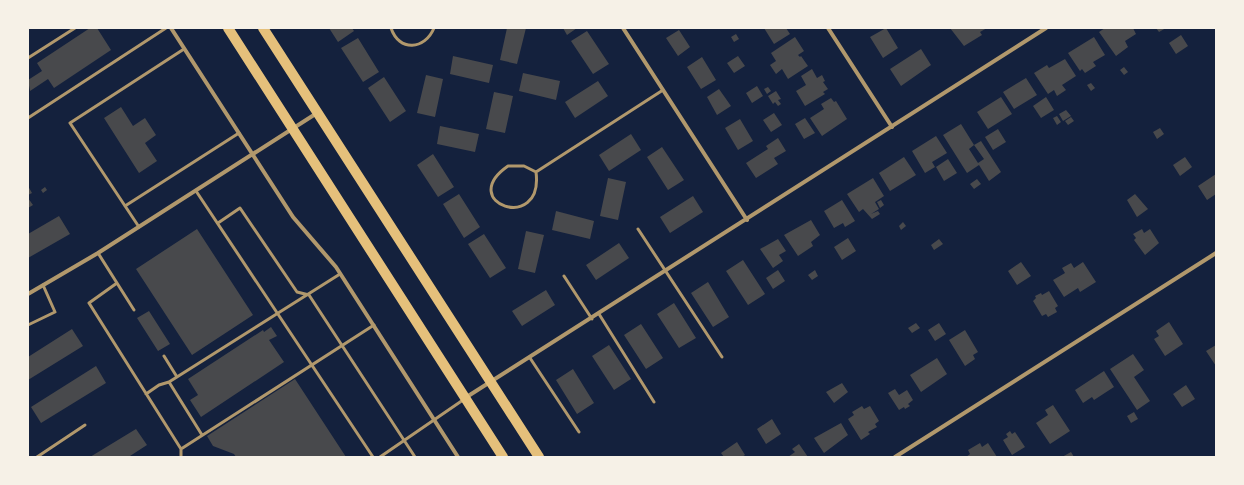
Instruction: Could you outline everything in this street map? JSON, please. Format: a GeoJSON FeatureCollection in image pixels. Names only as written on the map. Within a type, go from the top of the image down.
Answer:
{"type":"FeatureCollection","features":[{"type":"Feature","properties":{"kind":"main road"},"geometry":{"type":"LineString","coordinates":[[228,28],[503,457]]}},
{"type":"Feature","properties":{"kind":"main road"},"geometry":{"type":"LineString","coordinates":[[262,28],[539,457]]}},
{"type":"Feature","properties":{"kind":"street"},"geometry":{"type":"LineString","coordinates":[[171,28],[293,217],[340,274],[458,457]]}},
{"type":"Feature","properties":{"kind":"street"},"geometry":{"type":"LineString","coordinates":[[623,28],[747,220]]}},
{"type":"Feature","properties":{"kind":"street"},"geometry":{"type":"LineString","coordinates":[[828,28],[892,127]]}},
{"type":"Feature","properties":{"kind":"street"},"geometry":{"type":"LineString","coordinates":[[465,399],[892,127],[1039,30],[1046,28]]}},
{"type":"Feature","properties":{"kind":"street"},"geometry":{"type":"LineString","coordinates":[[28,294],[98,253],[317,113]]}},
{"type":"Feature","properties":{"kind":"street"},"geometry":{"type":"LineString","coordinates":[[895,457],[1216,253]]}},
{"type":"Feature","properties":{"kind":"lane"},"geometry":{"type":"LineString","coordinates":[[28,58],[75,28]]}},
{"type":"Feature","properties":{"kind":"lane"},"geometry":{"type":"LineString","coordinates":[[28,118],[166,28]]}},
{"type":"Feature","properties":{"kind":"lane"},"geometry":{"type":"LineString","coordinates":[[391,28],[393,36],[401,44],[411,46],[424,42],[432,33],[434,28]]}},
{"type":"Feature","properties":{"kind":"lane"},"geometry":{"type":"LineString","coordinates":[[139,227],[70,122],[184,49]]}},
{"type":"Feature","properties":{"kind":"lane"},"geometry":{"type":"LineString","coordinates":[[536,172],[663,90]]}},
{"type":"Feature","properties":{"kind":"lane"},"geometry":{"type":"LineString","coordinates":[[124,206],[239,133]]}},
{"type":"Feature","properties":{"kind":"lane"},"geometry":{"type":"LineString","coordinates":[[508,166],[524,166],[536,172],[537,183],[534,194],[526,204],[514,208],[504,207],[495,200],[491,182],[498,173],[508,166]]}},
{"type":"Feature","properties":{"kind":"lane"},"geometry":{"type":"LineString","coordinates":[[196,191],[312,364],[372,457]]}},
{"type":"Feature","properties":{"kind":"lane"},"geometry":{"type":"LineString","coordinates":[[218,223],[240,208],[297,292],[309,295],[415,457]]}},
{"type":"Feature","properties":{"kind":"lane"},"geometry":{"type":"LineString","coordinates":[[638,229],[722,357]]}},
{"type":"Feature","properties":{"kind":"lane"},"geometry":{"type":"LineString","coordinates":[[98,253],[134,310]]}},
{"type":"Feature","properties":{"kind":"lane"},"geometry":{"type":"LineString","coordinates":[[146,394],[159,385],[169,382],[309,295],[340,274]]}},
{"type":"Feature","properties":{"kind":"lane"},"geometry":{"type":"LineString","coordinates":[[564,276],[592,319]]}},
{"type":"Feature","properties":{"kind":"lane"},"geometry":{"type":"LineString","coordinates":[[117,283],[89,303],[180,449],[181,457]]}},
{"type":"Feature","properties":{"kind":"lane"},"geometry":{"type":"LineString","coordinates":[[28,325],[55,312],[43,285]]}},
{"type":"Feature","properties":{"kind":"lane"},"geometry":{"type":"LineString","coordinates":[[599,314],[654,402]]}},
{"type":"Feature","properties":{"kind":"lane"},"geometry":{"type":"LineString","coordinates":[[180,449],[374,325]]}},
{"type":"Feature","properties":{"kind":"lane"},"geometry":{"type":"LineString","coordinates":[[164,356],[177,377]]}},
{"type":"Feature","properties":{"kind":"lane"},"geometry":{"type":"LineString","coordinates":[[530,358],[579,432]]}},
{"type":"Feature","properties":{"kind":"lane"},"geometry":{"type":"LineString","coordinates":[[169,382],[202,435]]}},
{"type":"Feature","properties":{"kind":"lane"},"geometry":{"type":"LineString","coordinates":[[380,457],[433,419],[465,399]]}},
{"type":"Feature","properties":{"kind":"lane"},"geometry":{"type":"LineString","coordinates":[[37,457],[85,424]]}},
{"type":"Feature","properties":{"kind":"building"},"geometry":{"type":"Polygon","coordinates":[[[90,28],[97,28],[111,50],[54,88],[48,79],[30,91],[28,80],[42,71],[37,63],[90,28]]]}},
{"type":"Feature","properties":{"kind":"building"},"geometry":{"type":"Polygon","coordinates":[[[329,28],[352,28],[354,31],[338,42],[329,28]]]}},
{"type":"Feature","properties":{"kind":"building"},"geometry":{"type":"Polygon","coordinates":[[[507,28],[526,28],[517,64],[500,60],[507,28]]]}},
{"type":"Feature","properties":{"kind":"building"},"geometry":{"type":"Polygon","coordinates":[[[563,28],[577,28],[567,35],[563,28]]]}},
{"type":"Feature","properties":{"kind":"building"},"geometry":{"type":"Polygon","coordinates":[[[764,28],[786,28],[790,34],[774,44],[764,28]]]}},
{"type":"Feature","properties":{"kind":"building"},"geometry":{"type":"Polygon","coordinates":[[[886,28],[898,48],[883,58],[870,37],[886,28]]]}},
{"type":"Feature","properties":{"kind":"building"},"geometry":{"type":"Polygon","coordinates":[[[950,28],[987,28],[980,32],[982,35],[964,46],[950,28]]]}},
{"type":"Feature","properties":{"kind":"building"},"geometry":{"type":"Polygon","coordinates":[[[1105,28],[1133,28],[1136,34],[1125,41],[1128,47],[1116,56],[1099,32],[1105,28]]]}},
{"type":"Feature","properties":{"kind":"building"},"geometry":{"type":"Polygon","coordinates":[[[1156,28],[1166,28],[1159,32],[1156,28]]]}},
{"type":"Feature","properties":{"kind":"building"},"geometry":{"type":"Polygon","coordinates":[[[679,30],[690,47],[678,56],[666,38],[679,30]]]}},
{"type":"Feature","properties":{"kind":"building"},"geometry":{"type":"Polygon","coordinates":[[[587,31],[609,64],[593,74],[571,41],[587,31]]]}},
{"type":"Feature","properties":{"kind":"building"},"geometry":{"type":"Polygon","coordinates":[[[736,34],[739,39],[734,42],[731,37],[736,34]]]}},
{"type":"Feature","properties":{"kind":"building"},"geometry":{"type":"Polygon","coordinates":[[[1181,35],[1188,46],[1176,54],[1169,43],[1181,35]]]}},
{"type":"Feature","properties":{"kind":"building"},"geometry":{"type":"Polygon","coordinates":[[[795,37],[804,51],[798,55],[800,57],[801,56],[808,66],[788,79],[782,69],[776,74],[770,65],[776,61],[771,53],[795,37]]]}},
{"type":"Feature","properties":{"kind":"building"},"geometry":{"type":"Polygon","coordinates":[[[1094,37],[1105,55],[1093,62],[1096,66],[1085,73],[1082,69],[1080,71],[1068,53],[1094,37]]]}},
{"type":"Feature","properties":{"kind":"building"},"geometry":{"type":"Polygon","coordinates":[[[358,38],[379,72],[363,82],[341,48],[358,38]]]}},
{"type":"Feature","properties":{"kind":"building"},"geometry":{"type":"Polygon","coordinates":[[[921,49],[931,65],[901,86],[890,69],[921,49]]]}},
{"type":"Feature","properties":{"kind":"building"},"geometry":{"type":"Polygon","coordinates":[[[453,56],[493,65],[489,83],[450,74],[453,56]]]}},
{"type":"Feature","properties":{"kind":"building"},"geometry":{"type":"Polygon","coordinates":[[[738,56],[745,66],[734,73],[727,63],[738,56]]]}},
{"type":"Feature","properties":{"kind":"building"},"geometry":{"type":"Polygon","coordinates":[[[702,57],[716,80],[701,89],[687,67],[702,57]]]}},
{"type":"Feature","properties":{"kind":"building"},"geometry":{"type":"Polygon","coordinates":[[[1065,59],[1076,76],[1062,85],[1066,90],[1057,96],[1054,90],[1048,94],[1034,73],[1047,65],[1049,68],[1065,59]]]}},
{"type":"Feature","properties":{"kind":"building"},"geometry":{"type":"Polygon","coordinates":[[[1124,67],[1128,72],[1124,75],[1120,70],[1124,67]]]}},
{"type":"Feature","properties":{"kind":"building"},"geometry":{"type":"Polygon","coordinates":[[[812,69],[817,78],[822,75],[825,81],[823,82],[828,89],[823,92],[825,94],[805,106],[796,91],[806,85],[801,76],[812,69]]]}},
{"type":"Feature","properties":{"kind":"building"},"geometry":{"type":"Polygon","coordinates":[[[523,73],[560,81],[556,100],[519,91],[523,73]]]}},
{"type":"Feature","properties":{"kind":"building"},"geometry":{"type":"Polygon","coordinates":[[[426,75],[443,79],[435,117],[417,113],[426,75]]]}},
{"type":"Feature","properties":{"kind":"building"},"geometry":{"type":"Polygon","coordinates":[[[384,77],[406,111],[390,122],[368,88],[384,77]]]}},
{"type":"Feature","properties":{"kind":"building"},"geometry":{"type":"Polygon","coordinates":[[[1026,78],[1037,95],[1014,109],[1003,92],[1026,78]]]}},
{"type":"Feature","properties":{"kind":"building"},"geometry":{"type":"Polygon","coordinates":[[[598,81],[608,96],[575,118],[565,102],[598,81]]]}},
{"type":"Feature","properties":{"kind":"building"},"geometry":{"type":"Polygon","coordinates":[[[1091,83],[1095,88],[1091,91],[1087,85],[1091,83]]]}},
{"type":"Feature","properties":{"kind":"building"},"geometry":{"type":"Polygon","coordinates":[[[757,86],[763,96],[752,103],[746,93],[757,86]]]}},
{"type":"Feature","properties":{"kind":"building"},"geometry":{"type":"Polygon","coordinates":[[[768,87],[771,91],[767,94],[764,89],[768,87]]]}},
{"type":"Feature","properties":{"kind":"building"},"geometry":{"type":"Polygon","coordinates":[[[719,89],[731,106],[717,115],[707,97],[719,89]]]}},
{"type":"Feature","properties":{"kind":"building"},"geometry":{"type":"Polygon","coordinates":[[[776,91],[781,99],[778,100],[781,104],[778,106],[775,102],[773,104],[768,96],[776,91]]]}},
{"type":"Feature","properties":{"kind":"building"},"geometry":{"type":"Polygon","coordinates":[[[494,92],[513,96],[505,133],[486,129],[494,92]]]}},
{"type":"Feature","properties":{"kind":"building"},"geometry":{"type":"Polygon","coordinates":[[[1001,97],[1012,114],[988,129],[977,112],[1001,97]]]}},
{"type":"Feature","properties":{"kind":"building"},"geometry":{"type":"Polygon","coordinates":[[[1046,97],[1054,110],[1041,118],[1033,106],[1046,97]]]}},
{"type":"Feature","properties":{"kind":"building"},"geometry":{"type":"Polygon","coordinates":[[[831,98],[834,102],[836,101],[847,119],[822,136],[810,118],[824,109],[821,104],[831,98]]]}},
{"type":"Feature","properties":{"kind":"building"},"geometry":{"type":"Polygon","coordinates":[[[121,107],[133,126],[145,118],[156,135],[145,143],[157,161],[139,173],[104,118],[121,107]]]}},
{"type":"Feature","properties":{"kind":"building"},"geometry":{"type":"Polygon","coordinates":[[[1066,110],[1071,116],[1063,121],[1059,114],[1066,110]]]}},
{"type":"Feature","properties":{"kind":"building"},"geometry":{"type":"Polygon","coordinates":[[[774,113],[782,125],[771,132],[763,120],[774,113]]]}},
{"type":"Feature","properties":{"kind":"building"},"geometry":{"type":"Polygon","coordinates":[[[1057,116],[1061,122],[1057,125],[1053,118],[1057,116]]]}},
{"type":"Feature","properties":{"kind":"building"},"geometry":{"type":"Polygon","coordinates":[[[1071,117],[1074,121],[1068,125],[1065,121],[1071,117]]]}},
{"type":"Feature","properties":{"kind":"building"},"geometry":{"type":"Polygon","coordinates":[[[805,118],[815,133],[804,139],[795,124],[805,118]]]}},
{"type":"Feature","properties":{"kind":"building"},"geometry":{"type":"Polygon","coordinates":[[[740,119],[753,141],[738,150],[725,128],[740,119]]]}},
{"type":"Feature","properties":{"kind":"building"},"geometry":{"type":"Polygon","coordinates":[[[961,124],[974,145],[981,141],[1001,172],[989,181],[979,165],[967,173],[943,135],[961,124]],[[974,145],[969,149],[978,163],[984,159],[974,145]]]}},
{"type":"Feature","properties":{"kind":"building"},"geometry":{"type":"Polygon","coordinates":[[[440,126],[479,134],[475,152],[437,144],[440,126]]]}},
{"type":"Feature","properties":{"kind":"building"},"geometry":{"type":"Polygon","coordinates":[[[1160,128],[1164,134],[1157,139],[1153,132],[1160,128]]]}},
{"type":"Feature","properties":{"kind":"building"},"geometry":{"type":"Polygon","coordinates":[[[998,129],[1006,142],[993,150],[985,137],[998,129]]]}},
{"type":"Feature","properties":{"kind":"building"},"geometry":{"type":"Polygon","coordinates":[[[631,134],[641,150],[609,171],[599,155],[631,134]]]}},
{"type":"Feature","properties":{"kind":"building"},"geometry":{"type":"Polygon","coordinates":[[[936,136],[947,153],[932,162],[935,167],[925,173],[912,151],[936,136]]]}},
{"type":"Feature","properties":{"kind":"building"},"geometry":{"type":"Polygon","coordinates":[[[778,138],[786,151],[774,158],[778,164],[756,178],[746,163],[768,149],[766,146],[778,138]]]}},
{"type":"Feature","properties":{"kind":"building"},"geometry":{"type":"Polygon","coordinates":[[[662,147],[684,180],[668,190],[647,157],[662,147]]]}},
{"type":"Feature","properties":{"kind":"building"},"geometry":{"type":"Polygon","coordinates":[[[433,154],[454,187],[438,197],[417,165],[433,154]]]}},
{"type":"Feature","properties":{"kind":"building"},"geometry":{"type":"Polygon","coordinates":[[[904,157],[916,175],[890,191],[879,173],[904,157]]]}},
{"type":"Feature","properties":{"kind":"building"},"geometry":{"type":"Polygon","coordinates":[[[1185,157],[1192,167],[1180,176],[1173,165],[1185,157]]]}},
{"type":"Feature","properties":{"kind":"building"},"geometry":{"type":"Polygon","coordinates":[[[948,159],[957,173],[944,181],[936,167],[948,159]]]}},
{"type":"Feature","properties":{"kind":"building"},"geometry":{"type":"Polygon","coordinates":[[[1216,174],[1216,194],[1207,200],[1198,186],[1216,174]]]}},
{"type":"Feature","properties":{"kind":"building"},"geometry":{"type":"Polygon","coordinates":[[[608,178],[626,182],[618,220],[600,216],[608,178]]]}},
{"type":"Feature","properties":{"kind":"building"},"geometry":{"type":"Polygon","coordinates":[[[873,178],[884,196],[875,202],[879,209],[871,214],[878,211],[880,214],[872,219],[863,209],[859,212],[847,194],[873,178]]]}},
{"type":"Feature","properties":{"kind":"building"},"geometry":{"type":"Polygon","coordinates":[[[977,179],[981,184],[974,189],[970,184],[977,179]]]}},
{"type":"Feature","properties":{"kind":"building"},"geometry":{"type":"Polygon","coordinates":[[[28,186],[32,193],[28,195],[28,186]]]}},
{"type":"Feature","properties":{"kind":"building"},"geometry":{"type":"Polygon","coordinates":[[[45,187],[47,190],[43,193],[41,190],[45,187]]]}},
{"type":"Feature","properties":{"kind":"building"},"geometry":{"type":"Polygon","coordinates":[[[459,194],[480,227],[464,238],[443,204],[459,194]]]}},
{"type":"Feature","properties":{"kind":"building"},"geometry":{"type":"Polygon","coordinates":[[[1135,194],[1148,209],[1137,217],[1127,200],[1135,194]]]}},
{"type":"Feature","properties":{"kind":"building"},"geometry":{"type":"Polygon","coordinates":[[[693,196],[703,212],[670,233],[660,217],[693,196]]]}},
{"type":"Feature","properties":{"kind":"building"},"geometry":{"type":"Polygon","coordinates":[[[28,198],[33,205],[28,208],[28,198]]]}},
{"type":"Feature","properties":{"kind":"building"},"geometry":{"type":"Polygon","coordinates":[[[842,200],[855,221],[845,227],[843,223],[834,228],[824,211],[842,200]]]}},
{"type":"Feature","properties":{"kind":"building"},"geometry":{"type":"Polygon","coordinates":[[[881,200],[884,205],[880,208],[877,202],[881,200]]]}},
{"type":"Feature","properties":{"kind":"building"},"geometry":{"type":"Polygon","coordinates":[[[556,211],[594,221],[590,239],[552,230],[556,211]]]}},
{"type":"Feature","properties":{"kind":"building"},"geometry":{"type":"Polygon","coordinates":[[[59,216],[70,234],[28,258],[28,234],[59,216]]]}},
{"type":"Feature","properties":{"kind":"building"},"geometry":{"type":"Polygon","coordinates":[[[811,220],[820,235],[811,242],[813,246],[798,256],[784,235],[811,220]]]}},
{"type":"Feature","properties":{"kind":"building"},"geometry":{"type":"Polygon","coordinates":[[[903,222],[906,226],[901,230],[899,226],[903,222]]]}},
{"type":"Feature","properties":{"kind":"building"},"geometry":{"type":"Polygon","coordinates":[[[197,229],[253,315],[192,355],[136,269],[197,229]]]}},
{"type":"Feature","properties":{"kind":"building"},"geometry":{"type":"Polygon","coordinates":[[[1142,229],[1144,233],[1150,229],[1159,243],[1145,255],[1134,240],[1136,238],[1133,234],[1142,229]]]}},
{"type":"Feature","properties":{"kind":"building"},"geometry":{"type":"Polygon","coordinates":[[[526,231],[544,235],[535,273],[518,269],[526,231]]]}},
{"type":"Feature","properties":{"kind":"building"},"geometry":{"type":"Polygon","coordinates":[[[484,234],[506,268],[490,278],[468,244],[484,234]]]}},
{"type":"Feature","properties":{"kind":"building"},"geometry":{"type":"Polygon","coordinates":[[[848,238],[856,251],[842,260],[834,247],[848,238]]]}},
{"type":"Feature","properties":{"kind":"building"},"geometry":{"type":"Polygon","coordinates":[[[778,239],[786,251],[779,255],[783,261],[773,268],[760,249],[778,239]]]}},
{"type":"Feature","properties":{"kind":"building"},"geometry":{"type":"Polygon","coordinates":[[[939,239],[943,244],[934,250],[931,245],[939,239]]]}},
{"type":"Feature","properties":{"kind":"building"},"geometry":{"type":"Polygon","coordinates":[[[619,243],[629,258],[596,280],[586,265],[619,243]]]}},
{"type":"Feature","properties":{"kind":"building"},"geometry":{"type":"Polygon","coordinates":[[[743,260],[765,294],[748,305],[726,271],[743,260]]]}},
{"type":"Feature","properties":{"kind":"building"},"geometry":{"type":"Polygon","coordinates":[[[1021,262],[1031,276],[1017,285],[1008,271],[1021,262]]]}},
{"type":"Feature","properties":{"kind":"building"},"geometry":{"type":"Polygon","coordinates":[[[1083,262],[1096,282],[1080,292],[1078,288],[1064,297],[1053,280],[1065,273],[1062,268],[1071,263],[1074,268],[1083,262]]]}},
{"type":"Feature","properties":{"kind":"building"},"geometry":{"type":"Polygon","coordinates":[[[778,270],[785,281],[773,289],[766,278],[778,270]]]}},
{"type":"Feature","properties":{"kind":"building"},"geometry":{"type":"Polygon","coordinates":[[[815,270],[818,276],[812,280],[808,275],[815,270]]]}},
{"type":"Feature","properties":{"kind":"building"},"geometry":{"type":"Polygon","coordinates":[[[708,282],[729,317],[713,327],[691,293],[708,282]]]}},
{"type":"Feature","properties":{"kind":"building"},"geometry":{"type":"Polygon","coordinates":[[[546,290],[555,305],[522,326],[512,311],[546,290]]]}},
{"type":"Feature","properties":{"kind":"building"},"geometry":{"type":"Polygon","coordinates":[[[1049,291],[1058,306],[1055,308],[1057,312],[1048,317],[1046,314],[1042,316],[1033,301],[1036,298],[1035,296],[1041,293],[1042,295],[1049,291]]]}},
{"type":"Feature","properties":{"kind":"building"},"geometry":{"type":"Polygon","coordinates":[[[674,303],[696,338],[679,348],[657,314],[674,303]]]}},
{"type":"Feature","properties":{"kind":"building"},"geometry":{"type":"Polygon","coordinates":[[[149,311],[170,344],[158,351],[137,318],[149,311]]]}},
{"type":"Feature","properties":{"kind":"building"},"geometry":{"type":"Polygon","coordinates":[[[1169,322],[1183,344],[1165,356],[1154,339],[1159,336],[1156,331],[1169,322]]]}},
{"type":"Feature","properties":{"kind":"building"},"geometry":{"type":"Polygon","coordinates":[[[916,323],[920,328],[912,333],[908,328],[916,323]]]}},
{"type":"Feature","properties":{"kind":"building"},"geometry":{"type":"Polygon","coordinates":[[[939,323],[946,334],[935,341],[928,330],[939,323]]]}},
{"type":"Feature","properties":{"kind":"building"},"geometry":{"type":"Polygon","coordinates":[[[641,324],[663,358],[646,369],[624,335],[641,324]]]}},
{"type":"Feature","properties":{"kind":"building"},"geometry":{"type":"Polygon","coordinates":[[[271,327],[277,336],[269,340],[284,362],[201,417],[190,400],[198,395],[188,379],[263,330],[264,332],[271,327]]]}},
{"type":"Feature","properties":{"kind":"building"},"geometry":{"type":"Polygon","coordinates":[[[72,329],[83,346],[28,380],[28,357],[72,329]]]}},
{"type":"Feature","properties":{"kind":"building"},"geometry":{"type":"Polygon","coordinates":[[[965,330],[978,352],[973,355],[975,359],[965,366],[949,340],[965,330]]]}},
{"type":"Feature","properties":{"kind":"building"},"geometry":{"type":"Polygon","coordinates":[[[609,345],[631,379],[614,390],[592,356],[609,345]]]}},
{"type":"Feature","properties":{"kind":"building"},"geometry":{"type":"Polygon","coordinates":[[[1216,345],[1216,366],[1206,351],[1216,345]]]}},
{"type":"Feature","properties":{"kind":"building"},"geometry":{"type":"Polygon","coordinates":[[[1133,354],[1144,370],[1134,377],[1150,401],[1137,410],[1110,369],[1133,354]]]}},
{"type":"Feature","properties":{"kind":"building"},"geometry":{"type":"Polygon","coordinates":[[[937,358],[947,374],[921,392],[910,375],[937,358]]]}},
{"type":"Feature","properties":{"kind":"building"},"geometry":{"type":"Polygon","coordinates":[[[96,366],[106,383],[41,423],[31,407],[96,366]]]}},
{"type":"Feature","properties":{"kind":"building"},"geometry":{"type":"Polygon","coordinates":[[[573,369],[594,403],[577,414],[556,380],[573,369]]]}},
{"type":"Feature","properties":{"kind":"building"},"geometry":{"type":"Polygon","coordinates":[[[1104,371],[1114,387],[1094,400],[1092,397],[1083,403],[1075,390],[1104,371]]]}},
{"type":"Feature","properties":{"kind":"building"},"geometry":{"type":"Polygon","coordinates":[[[295,379],[346,457],[236,457],[234,454],[213,446],[207,436],[295,379]]]}},
{"type":"Feature","properties":{"kind":"building"},"geometry":{"type":"Polygon","coordinates":[[[842,383],[848,392],[834,403],[826,392],[842,383]]]}},
{"type":"Feature","properties":{"kind":"building"},"geometry":{"type":"Polygon","coordinates":[[[1186,385],[1195,399],[1182,407],[1173,394],[1186,385]]]}},
{"type":"Feature","properties":{"kind":"building"},"geometry":{"type":"Polygon","coordinates":[[[895,389],[899,395],[907,390],[913,400],[908,404],[910,406],[899,410],[888,393],[895,389]]]}},
{"type":"Feature","properties":{"kind":"building"},"geometry":{"type":"Polygon","coordinates":[[[1053,405],[1070,431],[1050,444],[1036,423],[1048,415],[1045,410],[1053,405]]]}},
{"type":"Feature","properties":{"kind":"building"},"geometry":{"type":"Polygon","coordinates":[[[862,406],[864,409],[870,406],[879,421],[875,424],[877,427],[868,432],[870,434],[861,440],[848,419],[854,415],[852,412],[862,406]]]}},
{"type":"Feature","properties":{"kind":"building"},"geometry":{"type":"Polygon","coordinates":[[[1134,412],[1138,419],[1131,423],[1127,416],[1134,412]]]}},
{"type":"Feature","properties":{"kind":"building"},"geometry":{"type":"Polygon","coordinates":[[[772,419],[781,434],[766,444],[757,429],[772,419]]]}},
{"type":"Feature","properties":{"kind":"building"},"geometry":{"type":"Polygon","coordinates":[[[841,423],[848,435],[824,453],[814,438],[841,423]]]}},
{"type":"Feature","properties":{"kind":"building"},"geometry":{"type":"Polygon","coordinates":[[[136,429],[147,445],[130,456],[90,457],[136,429]]]}},
{"type":"Feature","properties":{"kind":"building"},"geometry":{"type":"Polygon","coordinates":[[[1010,431],[1012,434],[1015,432],[1025,447],[1012,455],[1003,440],[1008,437],[1006,434],[1010,431]]]}},
{"type":"Feature","properties":{"kind":"building"},"geometry":{"type":"Polygon","coordinates":[[[737,442],[745,455],[742,457],[724,457],[721,453],[737,442]]]}},
{"type":"Feature","properties":{"kind":"building"},"geometry":{"type":"Polygon","coordinates":[[[980,443],[982,447],[988,443],[997,457],[966,457],[970,454],[968,450],[980,443]]]}},
{"type":"Feature","properties":{"kind":"building"},"geometry":{"type":"Polygon","coordinates":[[[799,444],[808,457],[788,457],[795,452],[792,449],[799,444]]]}},
{"type":"Feature","properties":{"kind":"building"},"geometry":{"type":"Polygon","coordinates":[[[1071,452],[1074,457],[1062,457],[1071,452]]]}}]}
